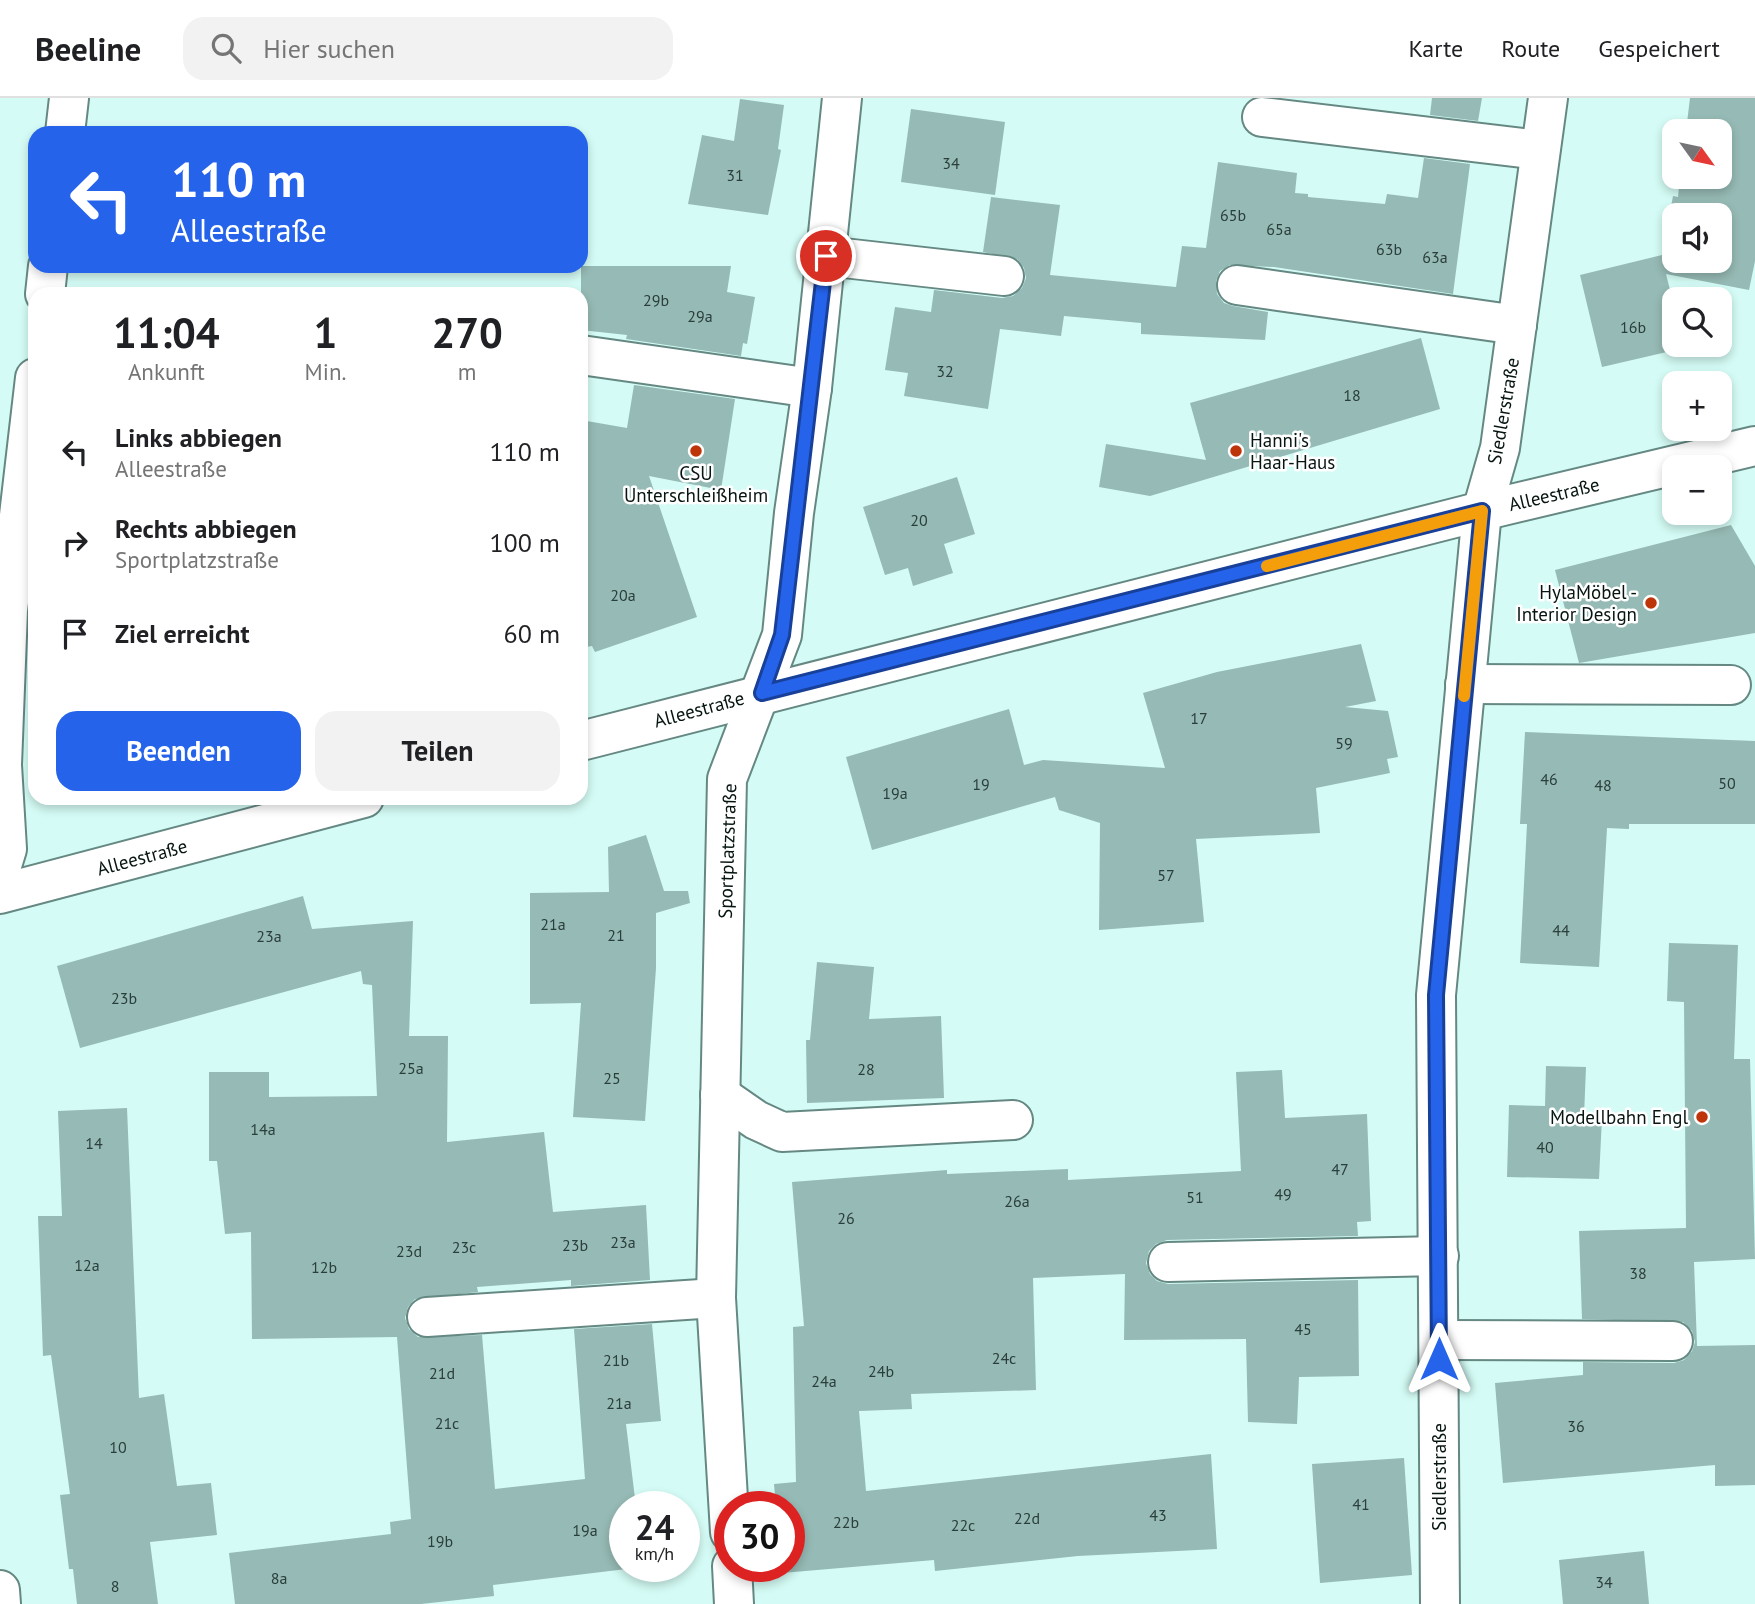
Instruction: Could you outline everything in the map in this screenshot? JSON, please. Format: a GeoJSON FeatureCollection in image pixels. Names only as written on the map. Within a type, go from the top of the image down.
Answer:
{"type":"FeatureCollection","features":[{"type":"Feature","properties":{"kind":"street"},"geometry":{"type":"LineString","coordinates":[[66,126],[69,98]]}},
{"type":"Feature","properties":{"kind":"street","name":"Sportplatzstraße"},"geometry":{"type":"LineString","coordinates":[[728,1491],[716,1298],[727,779],[782,635],[794,513],[812,388],[842,98]]}},
{"type":"Feature","properties":{"kind":"street","name":"Siedlerstraße"},"geometry":{"type":"LineString","coordinates":[[1440,1604],[1436,995],[1482,511],[1500,448],[1548,98]]}},
{"type":"Feature","properties":{"kind":"street"},"geometry":{"type":"LineString","coordinates":[[1262,117],[1540,150]]}},
{"type":"Feature","properties":{"kind":"street"},"geometry":{"type":"LineString","coordinates":[[826,256],[1004,276]]}},
{"type":"Feature","properties":{"kind":"street"},"geometry":{"type":"LineString","coordinates":[[1237,285],[1517,325]]}},
{"type":"Feature","properties":{"kind":"street"},"geometry":{"type":"LineString","coordinates":[[588,356],[812,388]]}},
{"type":"Feature","properties":{"kind":"street","name":"Alleestraße"},"geometry":{"type":"LineString","coordinates":[[588,739],[1482,511],[1755,446]]}},
{"type":"Feature","properties":{"kind":"street"},"geometry":{"type":"LineString","coordinates":[[0,872],[7,849],[2,765],[22,609],[28,515]]}},
{"type":"Feature","properties":{"kind":"street"},"geometry":{"type":"LineString","coordinates":[[1465,684],[1731,685]]}},
{"type":"Feature","properties":{"kind":"street","name":"Alleestraße"},"geometry":{"type":"LineString","coordinates":[[0,894],[338,805]]}},
{"type":"Feature","properties":{"kind":"street"},"geometry":{"type":"LineString","coordinates":[[720,1095],[756,1119],[782,1132],[1013,1120]]}},
{"type":"Feature","properties":{"kind":"street"},"geometry":{"type":"LineString","coordinates":[[1180,1270],[1438,1265]]}},
{"type":"Feature","properties":{"kind":"street"},"geometry":{"type":"LineString","coordinates":[[427,1317],[716,1298]]}},
{"type":"Feature","properties":{"kind":"street"},"geometry":{"type":"LineString","coordinates":[[1439,1340],[1673,1341]]}},
{"type":"Feature","properties":{"kind":"street"},"geometry":{"type":"LineString","coordinates":[[733,1582],[734,1604]]}},
{"type":"Feature","properties":{"kind":"street"},"geometry":{"type":"LineString","coordinates":[[0,1590],[1,1604]]}},
{"type":"Feature","properties":{"kind":"building"},"geometry":{"type":"Polygon","coordinates":[[[1432,98],[1482,98],[1478,121],[1430,115],[1432,98]]]}},
{"type":"Feature","properties":{"kind":"building"},"geometry":{"type":"Polygon","coordinates":[[[1690,98],[1755,98],[1755,261],[1749,290],[1666,274],[1669,287],[1662,287],[1662,353],[1602,367],[1580,275],[1662,255],[1662,273],[1732,273],[1732,203],[1672,203],[1673,196],[1678,197],[1679,189],[1732,189],[1732,119],[1687,119],[1690,98]]]}},
{"type":"Feature","properties":{"kind":"building"},"geometry":{"type":"Polygon","coordinates":[[[740,99],[784,105],[778,149],[781,150],[768,215],[688,204],[702,135],[734,141],[740,99]]]}},
{"type":"Feature","properties":{"kind":"building"},"geometry":{"type":"Polygon","coordinates":[[[911,109],[1005,122],[995,195],[901,182],[911,109]]]}},
{"type":"Feature","properties":{"kind":"building"},"geometry":{"type":"Polygon","coordinates":[[[1424,158],[1470,164],[1453,294],[1274,267],[1230,265],[1220,271],[1216,281],[1217,294],[1224,303],[1268,312],[1265,340],[1141,334],[1141,323],[1064,316],[1061,336],[1000,329],[988,409],[904,396],[908,373],[885,370],[895,307],[931,312],[934,290],[1002,298],[1013,296],[1022,288],[1026,278],[1024,268],[1017,259],[983,252],[991,197],[1060,205],[1050,275],[1176,287],[1182,246],[1206,248],[1218,162],[1297,173],[1295,193],[1308,194],[1308,197],[1385,204],[1387,194],[1418,198],[1424,158]]]}},
{"type":"Feature","properties":{"kind":"building"},"geometry":{"type":"Polygon","coordinates":[[[588,266],[731,266],[727,292],[755,297],[747,344],[743,343],[741,356],[626,339],[627,335],[588,331],[588,287],[581,287],[581,273],[588,273],[588,266]]]}},
{"type":"Feature","properties":{"kind":"building"},"geometry":{"type":"Polygon","coordinates":[[[1421,338],[1440,409],[1150,496],[1099,487],[1106,444],[1206,460],[1190,403],[1421,338]]]}},
{"type":"Feature","properties":{"kind":"building"},"geometry":{"type":"Polygon","coordinates":[[[634,385],[735,399],[721,490],[649,476],[697,617],[595,652],[592,646],[588,647],[588,421],[627,428],[634,385]]]}},
{"type":"Feature","properties":{"kind":"building"},"geometry":{"type":"Polygon","coordinates":[[[957,477],[975,534],[944,544],[953,573],[913,586],[908,568],[885,575],[863,507],[957,477]]]}},
{"type":"Feature","properties":{"kind":"building"},"geometry":{"type":"Polygon","coordinates":[[[1731,525],[1755,566],[1755,633],[1579,663],[1555,570],[1731,525]]]}},
{"type":"Feature","properties":{"kind":"building"},"geometry":{"type":"Polygon","coordinates":[[[1361,644],[1376,701],[1345,707],[1388,711],[1398,757],[1387,759],[1390,773],[1316,788],[1320,833],[1196,839],[1204,922],[1099,930],[1100,823],[1059,810],[1055,797],[872,850],[846,757],[1009,709],[1024,765],[1043,760],[1165,768],[1143,693],[1217,672],[1361,644]]]}},
{"type":"Feature","properties":{"kind":"building"},"geometry":{"type":"Polygon","coordinates":[[[1525,732],[1755,741],[1755,824],[1629,824],[1629,829],[1607,828],[1599,967],[1520,963],[1527,824],[1520,824],[1525,732]]]}},
{"type":"Feature","properties":{"kind":"building"},"geometry":{"type":"Polygon","coordinates":[[[646,835],[664,891],[688,891],[690,903],[656,913],[656,968],[645,1121],[573,1117],[581,1003],[530,1004],[530,893],[609,892],[608,847],[646,835]]]}},
{"type":"Feature","properties":{"kind":"building"},"geometry":{"type":"Polygon","coordinates":[[[303,896],[312,929],[413,921],[409,1036],[448,1036],[447,1142],[544,1132],[553,1212],[646,1205],[650,1280],[571,1286],[571,1280],[477,1287],[478,1292],[415,1299],[408,1307],[405,1318],[409,1329],[418,1337],[482,1335],[495,1489],[585,1479],[574,1329],[652,1324],[661,1421],[626,1424],[634,1491],[609,1491],[609,1571],[493,1585],[494,1596],[421,1604],[235,1604],[229,1553],[391,1534],[390,1522],[411,1519],[397,1337],[252,1339],[251,1232],[225,1234],[217,1161],[209,1161],[209,1072],[269,1072],[269,1097],[377,1096],[372,985],[363,984],[361,971],[80,1048],[57,966],[303,896]]]}},
{"type":"Feature","properties":{"kind":"building"},"geometry":{"type":"Polygon","coordinates":[[[1669,943],[1738,945],[1734,1059],[1750,1059],[1755,1259],[1694,1262],[1697,1346],[1755,1345],[1755,1485],[1715,1486],[1715,1465],[1503,1483],[1495,1383],[1583,1375],[1583,1362],[1674,1363],[1684,1360],[1692,1351],[1695,1342],[1692,1331],[1683,1322],[1582,1319],[1579,1231],[1686,1228],[1684,1002],[1667,1001],[1669,943]]]}},
{"type":"Feature","properties":{"kind":"building"},"geometry":{"type":"Polygon","coordinates":[[[817,962],[874,967],[869,1019],[941,1016],[944,1098],[807,1103],[806,1040],[810,1040],[817,962]]]}},
{"type":"Feature","properties":{"kind":"building"},"geometry":{"type":"Polygon","coordinates":[[[1546,1066],[1586,1067],[1584,1116],[1602,1117],[1599,1179],[1507,1177],[1509,1105],[1545,1106],[1546,1066]]]}},
{"type":"Feature","properties":{"kind":"building"},"geometry":{"type":"Polygon","coordinates":[[[1282,1070],[1285,1118],[1367,1114],[1371,1221],[1357,1222],[1358,1236],[1167,1240],[1156,1244],[1149,1251],[1146,1263],[1150,1274],[1157,1281],[1168,1284],[1358,1280],[1359,1376],[1299,1377],[1297,1424],[1248,1422],[1246,1339],[1124,1340],[1125,1274],[1033,1278],[1036,1390],[911,1394],[912,1409],[859,1411],[866,1491],[1211,1454],[1217,1549],[1078,1556],[935,1571],[934,1560],[805,1571],[805,1491],[775,1491],[774,1484],[796,1482],[793,1327],[804,1326],[792,1182],[947,1170],[947,1174],[1068,1169],[1068,1180],[1241,1171],[1236,1072],[1282,1070]]]}},
{"type":"Feature","properties":{"kind":"building"},"geometry":{"type":"Polygon","coordinates":[[[127,1108],[139,1398],[164,1394],[177,1486],[211,1483],[217,1535],[150,1542],[158,1604],[77,1604],[73,1569],[69,1569],[60,1495],[70,1494],[51,1355],[43,1356],[38,1216],[62,1216],[58,1111],[127,1108]]]}},
{"type":"Feature","properties":{"kind":"building"},"geometry":{"type":"Polygon","coordinates":[[[1404,1458],[1412,1575],[1320,1583],[1312,1464],[1404,1458]]]}},
{"type":"Feature","properties":{"kind":"building"},"geometry":{"type":"Polygon","coordinates":[[[1644,1551],[1649,1604],[1563,1604],[1559,1560],[1644,1551]]]}},
{"type":"Feature","properties":{"kind":"slow traffic"},"geometry":{"type":"LineString","coordinates":[[1267,566],[1482,511],[1464,696]]}},
{"type":"Feature","properties":{"kind":"place","name":"CSU Unterschleißheim"},"geometry":{"type":"Point","coordinates":[696,451]}},
{"type":"Feature","properties":{"kind":"place","name":"Hanni's Haar-Haus"},"geometry":{"type":"Point","coordinates":[1236,451]}},
{"type":"Feature","properties":{"kind":"place","name":"HylaMöbel - Interior Design"},"geometry":{"type":"Point","coordinates":[1651,603]}},
{"type":"Feature","properties":{"kind":"place","name":"Modellbahn Engl"},"geometry":{"type":"Point","coordinates":[1702,1117]}},
{"type":"Feature","properties":{"kind":"route"},"geometry":{"type":"LineString","coordinates":[[826,256],[812,388],[794,513],[782,635],[762,693],[1482,511],[1436,995],[1439,1359]]}}]}
